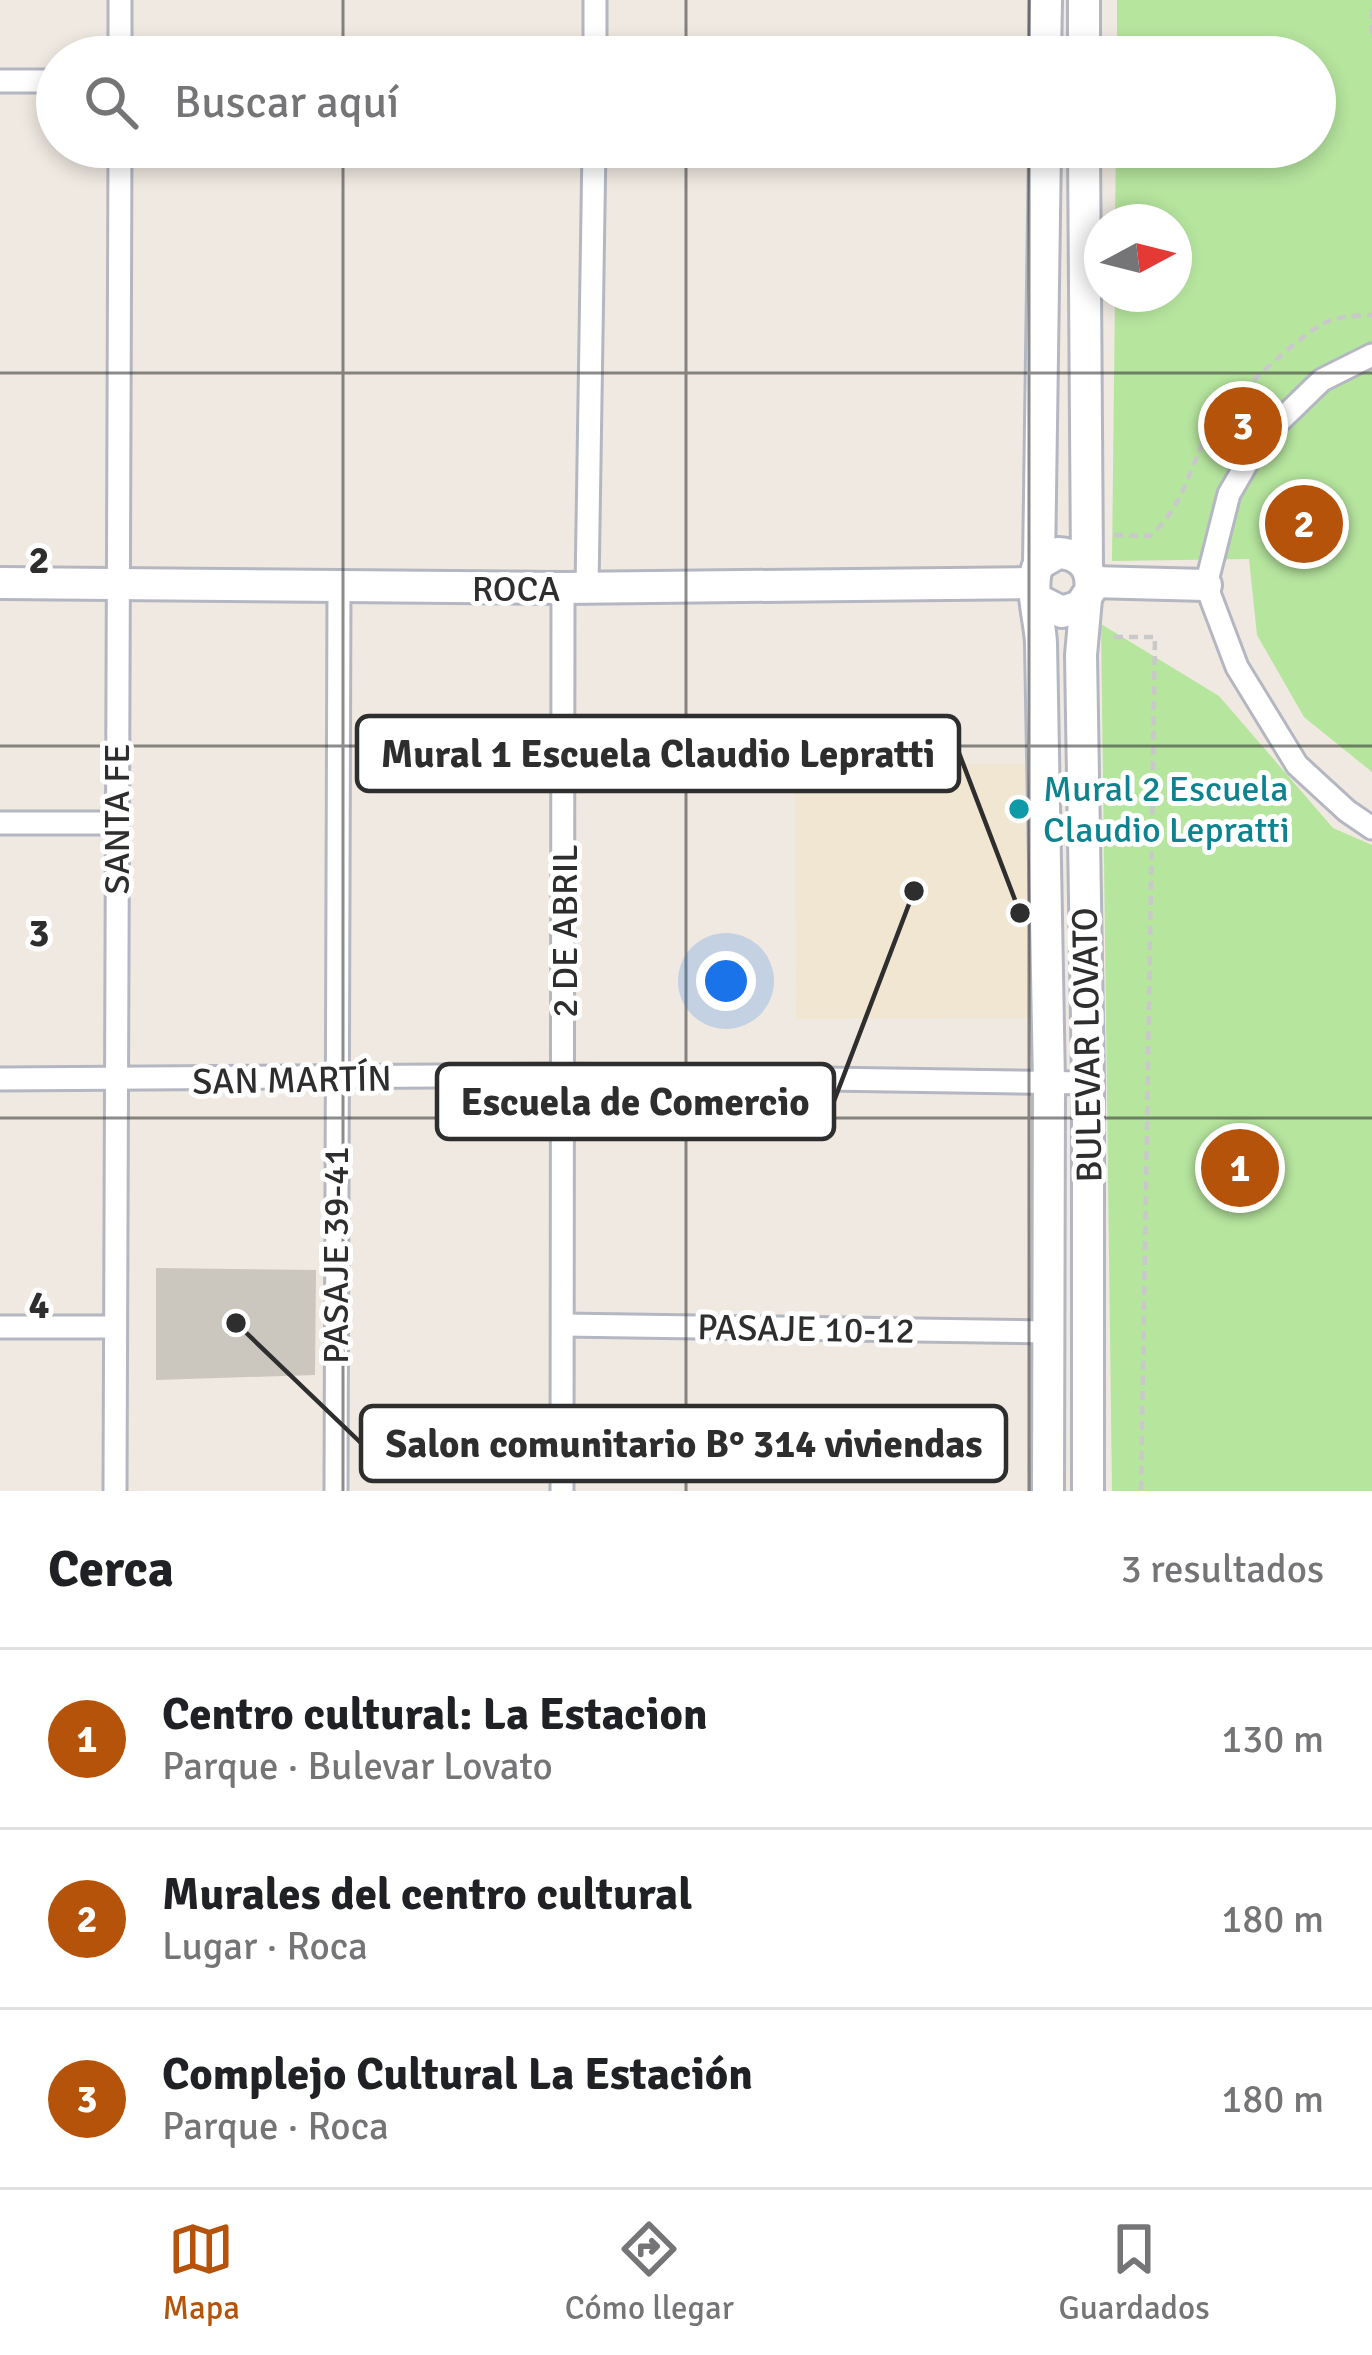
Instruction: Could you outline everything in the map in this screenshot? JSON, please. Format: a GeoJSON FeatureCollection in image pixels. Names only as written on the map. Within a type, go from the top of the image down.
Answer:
{"type":"FeatureCollection","features":[{"type":"Feature","properties":{"kind":"main road"},"geometry":{"type":"LineString","coordinates":[[1046,0],[1046,36]]}},
{"type":"Feature","properties":{"kind":"main road"},"geometry":{"type":"LineString","coordinates":[[1084,0],[1084,36]]}},
{"type":"Feature","properties":{"kind":"main road","name":"BULEVAR LOVATO"},"geometry":{"type":"LineString","coordinates":[[1045,168],[1036,582],[1048,1082],[1048,1491]]}},
{"type":"Feature","properties":{"kind":"main road","name":"BULEVAR LOVATO"},"geometry":{"type":"LineString","coordinates":[[1084,168],[1088,583],[1081,655],[1088,1491]]}},
{"type":"Feature","properties":{"kind":"main road","name":"ROCA"},"geometry":{"type":"LineString","coordinates":[[1036,582],[1058,553],[1079,558],[1088,583]]}},
{"type":"Feature","properties":{"kind":"main road","name":"ROCA"},"geometry":{"type":"LineString","coordinates":[[0,583],[575,588],[1036,582],[1062,612],[1088,583],[1206,585]]}},
{"type":"Feature","properties":{"kind":"street"},"geometry":{"type":"LineString","coordinates":[[120,0],[120,36]]}},
{"type":"Feature","properties":{"kind":"street"},"geometry":{"type":"LineString","coordinates":[[595,0],[595,36]]}},
{"type":"Feature","properties":{"kind":"street"},"geometry":{"type":"LineString","coordinates":[[0,81],[36,81]]}},
{"type":"Feature","properties":{"kind":"street","name":"SANTA FE"},"geometry":{"type":"LineString","coordinates":[[115,1491],[120,168]]}},
{"type":"Feature","properties":{"kind":"street","name":"2 DE ABRIL"},"geometry":{"type":"LineString","coordinates":[[562,1491],[575,588],[593,168]]}},
{"type":"Feature","properties":{"kind":"street"},"geometry":{"type":"LineString","coordinates":[[1372,355],[1322,380],[1261,439],[1229,494],[1206,585],[1238,667],[1297,765],[1372,828]]}},
{"type":"Feature","properties":{"kind":"street","name":"PASAJE 39-41"},"geometry":{"type":"LineString","coordinates":[[336,1491],[339,587]]}},
{"type":"Feature","properties":{"kind":"street"},"geometry":{"type":"LineString","coordinates":[[0,823],[116,823]]}},
{"type":"Feature","properties":{"kind":"street","name":"SAN MARTÍN"},"geometry":{"type":"LineString","coordinates":[[0,1079],[565,1075],[1088,1083]]}},
{"type":"Feature","properties":{"kind":"street","name":"PASAJE 10-12"},"geometry":{"type":"LineString","coordinates":[[564,1324],[1048,1332]]}},
{"type":"Feature","properties":{"kind":"street"},"geometry":{"type":"LineString","coordinates":[[0,1327],[114,1327]]}},
{"type":"Feature","properties":{"kind":"path"},"geometry":{"type":"LineString","coordinates":[[1372,10],[1372,39]]}},
{"type":"Feature","properties":{"kind":"path"},"geometry":{"type":"LineString","coordinates":[[1107,534],[1150,536],[1180,502],[1199,451],[1225,407],[1326,322],[1372,315]]}},
{"type":"Feature","properties":{"kind":"path"},"geometry":{"type":"LineString","coordinates":[[1108,637],[1155,637],[1141,1491]]}},
{"type":"Feature","properties":{"kind":"shaded area"},"geometry":{"type":"Polygon","coordinates":[[[1032,764],[1033,1018],[796,1019],[795,765],[1032,764]]]}},
{"type":"Feature","properties":{"kind":"green space"},"geometry":{"type":"Polygon","coordinates":[[[1117,0],[1372,0],[1372,772],[1304,717],[1257,635],[1249,559],[1112,561],[1115,312],[1192,312],[1192,204],[1115,204],[1116,168],[1336,168],[1336,36],[1117,36],[1117,0]]]}},
{"type":"Feature","properties":{"kind":"green space"},"geometry":{"type":"Polygon","coordinates":[[[1101,624],[1219,696],[1333,828],[1372,845],[1372,1491],[1112,1491],[1101,624]]]}},
{"type":"Feature","properties":{"kind":"building"},"geometry":{"type":"Polygon","coordinates":[[[156,1268],[316,1270],[315,1375],[156,1380],[156,1268]]]}},
{"type":"Feature","properties":{"kind":"place","name":"Complejo Cultural La Estación"},"geometry":{"type":"Point","coordinates":[1243,426]}},
{"type":"Feature","properties":{"kind":"place","name":"Murales del centro cultural"},"geometry":{"type":"Point","coordinates":[1304,524]}},
{"type":"Feature","properties":{"kind":"place","name":"Mural 2 Escuela Claudio Lepratti"},"geometry":{"type":"Point","coordinates":[1019,809]}},
{"type":"Feature","properties":{"kind":"place","name":"Escuela de Comercio"},"geometry":{"type":"Point","coordinates":[914,891]}},
{"type":"Feature","properties":{"kind":"place","name":"Mural 1 Escuela Claudio Lepratti"},"geometry":{"type":"Point","coordinates":[1020,913]}},
{"type":"Feature","properties":{"kind":"place","name":"Centro cultural: La Estacion"},"geometry":{"type":"Point","coordinates":[1240,1168]}},
{"type":"Feature","properties":{"kind":"place","name":"Salon comunitario B° 314 viviendas"},"geometry":{"type":"Point","coordinates":[236,1323]}}]}
